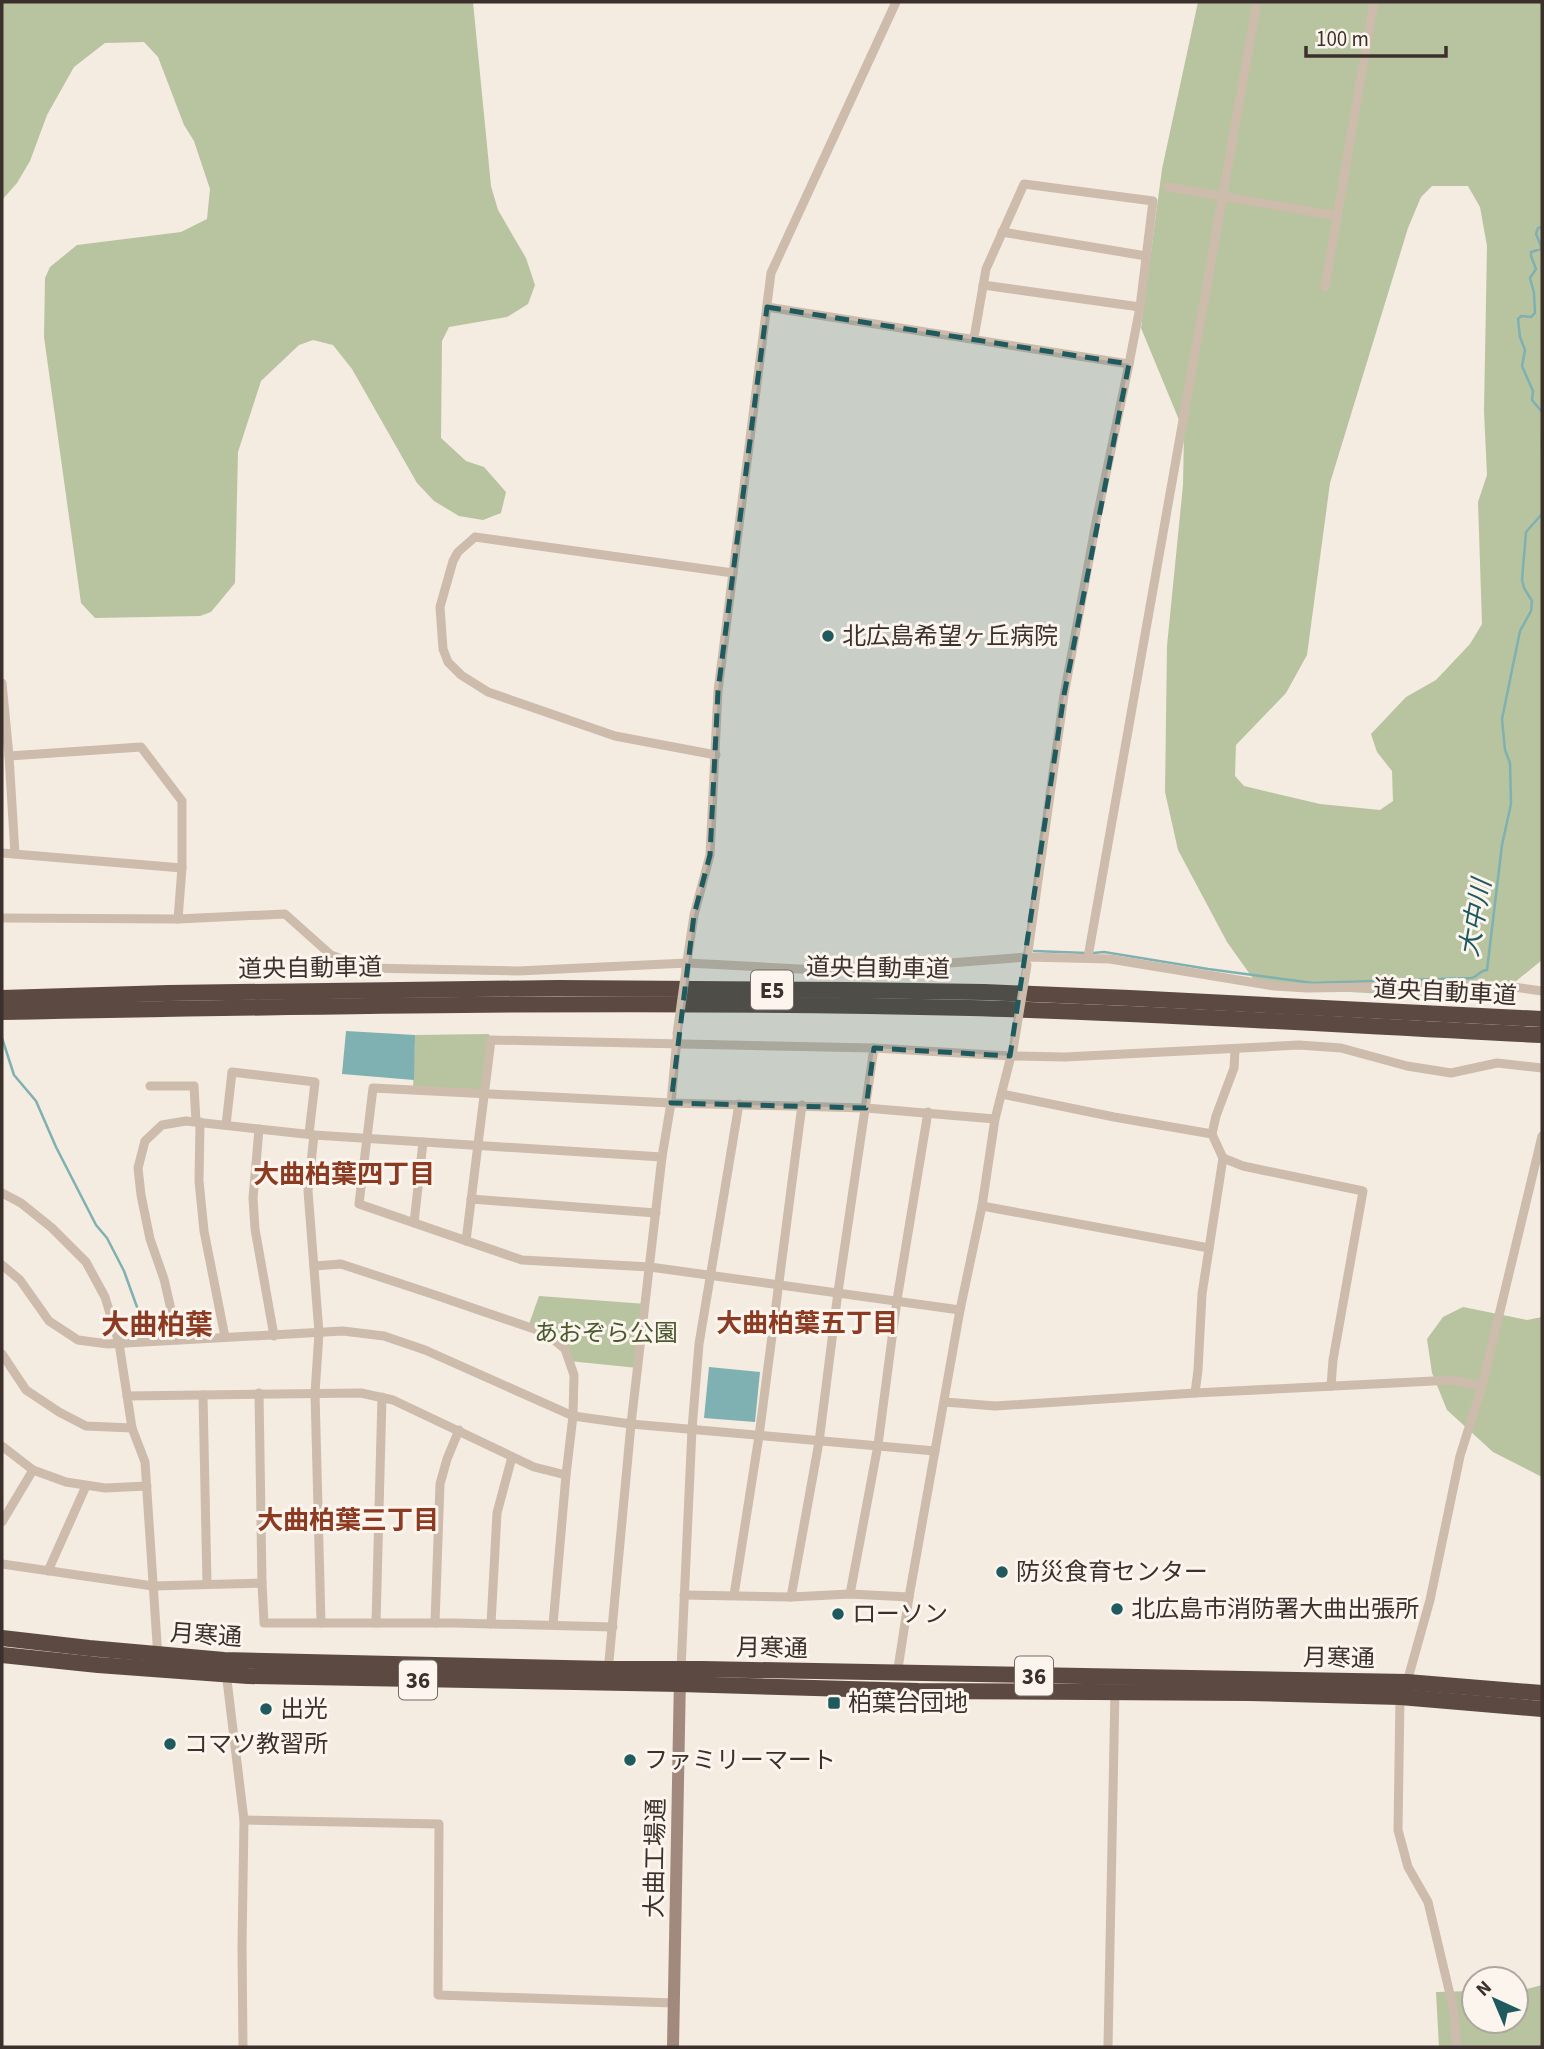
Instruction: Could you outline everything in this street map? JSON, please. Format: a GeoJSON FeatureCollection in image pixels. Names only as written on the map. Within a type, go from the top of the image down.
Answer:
{"type":"FeatureCollection","features":[{"type":"Feature","properties":{"kind":"highway","name":"道央自動車道"},"geometry":{"type":"LineString","coordinates":[[2,998],[558,988],[925,991],[1542,1019]]}},
{"type":"Feature","properties":{"kind":"highway","name":"道央自動車道"},"geometry":{"type":"LineString","coordinates":[[2,1012],[572,1004],[921,1007],[1081,1012],[1542,1035]]}},
{"type":"Feature","properties":{"kind":"highway","name":"月寒通"},"geometry":{"type":"LineString","coordinates":[[2,1638],[158,1663]]}},
{"type":"Feature","properties":{"kind":"highway","name":"月寒通"},"geometry":{"type":"LineString","coordinates":[[2,1655],[225,1667],[1542,1693]]}},
{"type":"Feature","properties":{"kind":"highway","name":"月寒通"},"geometry":{"type":"LineString","coordinates":[[1404,1690],[1542,1709]]}},
{"type":"Feature","properties":{"kind":"street"},"geometry":{"type":"LineString","coordinates":[[607,1676],[631,1424],[662,1157],[671,1103],[677,1034],[694,915],[710,855],[719,691],[771,274],[896,2]]}},
{"type":"Feature","properties":{"kind":"street"},"geometry":{"type":"LineString","coordinates":[[1088,957],[1257,2]]}},
{"type":"Feature","properties":{"kind":"street"},"geometry":{"type":"LineString","coordinates":[[1325,287],[1374,2]]}},
{"type":"Feature","properties":{"kind":"street"},"geometry":{"type":"LineString","coordinates":[[896,1682],[960,1310],[982,1206],[995,1119],[1012,1053],[1064,695],[1140,307],[1153,201],[1024,184],[986,269],[975,338]]}},
{"type":"Feature","properties":{"kind":"street"},"geometry":{"type":"LineString","coordinates":[[1168,187],[1338,216]]}},
{"type":"Feature","properties":{"kind":"street"},"geometry":{"type":"LineString","coordinates":[[1002,232],[1146,256]]}},
{"type":"Feature","properties":{"kind":"street"},"geometry":{"type":"LineString","coordinates":[[983,285],[1140,307]]}},
{"type":"Feature","properties":{"kind":"street"},"geometry":{"type":"LineString","coordinates":[[767,307],[1129,364]]}},
{"type":"Feature","properties":{"kind":"street"},"geometry":{"type":"LineString","coordinates":[[716,755],[615,736],[488,692],[461,675],[448,662],[443,649],[440,607],[453,561],[458,552],[475,537],[733,573]]}},
{"type":"Feature","properties":{"kind":"street"},"geometry":{"type":"LineString","coordinates":[[2,683],[15,854]]}},
{"type":"Feature","properties":{"kind":"street"},"geometry":{"type":"LineString","coordinates":[[9,755],[141,747],[182,801],[182,868],[178,919]]}},
{"type":"Feature","properties":{"kind":"street"},"geometry":{"type":"LineString","coordinates":[[2,853],[182,868]]}},
{"type":"Feature","properties":{"kind":"street"},"geometry":{"type":"LineString","coordinates":[[2,918],[178,919],[285,914],[331,955],[365,968],[518,971],[686,967],[858,970],[1088,957],[1274,986],[1307,988],[1500,985],[1542,991]]}},
{"type":"Feature","properties":{"kind":"street"},"geometry":{"type":"LineString","coordinates":[[466,1241],[491,1040],[874,1048],[1065,1057],[1299,1045],[1341,1048],[1407,1066],[1451,1073],[1497,1063],[1542,1069]]}},
{"type":"Feature","properties":{"kind":"street"},"geometry":{"type":"LineString","coordinates":[[791,1597],[819,1442],[874,1048]]}},
{"type":"Feature","properties":{"kind":"street"},"geometry":{"type":"LineString","coordinates":[[1195,1393],[1202,1294],[1223,1158],[1212,1134],[1234,1068],[1235,1050]]}},
{"type":"Feature","properties":{"kind":"street"},"geometry":{"type":"LineString","coordinates":[[226,1125],[232,1072],[315,1082],[308,1191],[319,1333],[315,1393],[321,1623]]}},
{"type":"Feature","properties":{"kind":"street"},"geometry":{"type":"LineString","coordinates":[[150,1086],[194,1086],[204,1231],[225,1337]]}},
{"type":"Feature","properties":{"kind":"street"},"geometry":{"type":"LineString","coordinates":[[960,1310],[650,1267],[523,1261],[359,1204],[373,1088],[671,1103],[866,1108],[995,1119]]}},
{"type":"Feature","properties":{"kind":"street"},"geometry":{"type":"LineString","coordinates":[[1002,1094],[1212,1134]]}},
{"type":"Feature","properties":{"kind":"street"},"geometry":{"type":"LineString","coordinates":[[680,1677],[692,1429],[699,1344],[739,1104]]}},
{"type":"Feature","properties":{"kind":"street"},"geometry":{"type":"LineString","coordinates":[[734,1595],[759,1436],[802,1105]]}},
{"type":"Feature","properties":{"kind":"street"},"geometry":{"type":"LineString","coordinates":[[850,1594],[878,1445],[897,1300],[929,1112]]}},
{"type":"Feature","properties":{"kind":"street"},"geometry":{"type":"LineString","coordinates":[[178,1340],[164,1279],[150,1239],[138,1168],[145,1141],[162,1125],[186,1121],[311,1134],[662,1157]]}},
{"type":"Feature","properties":{"kind":"street"},"geometry":{"type":"LineString","coordinates":[[259,1129],[253,1198],[255,1229],[274,1336]]}},
{"type":"Feature","properties":{"kind":"street"},"geometry":{"type":"LineString","coordinates":[[1457,2047],[1453,2007],[1428,1902],[1408,1867],[1398,1830],[1404,1690],[1430,1600],[1460,1456],[1482,1386],[1542,1136]]}},
{"type":"Feature","properties":{"kind":"street"},"geometry":{"type":"LineString","coordinates":[[414,1223],[422,1142]]}},
{"type":"Feature","properties":{"kind":"street"},"geometry":{"type":"LineString","coordinates":[[1223,1158],[1244,1166],[1363,1191],[1333,1360],[1331,1386]]}},
{"type":"Feature","properties":{"kind":"street"},"geometry":{"type":"LineString","coordinates":[[2,1193],[21,1203],[52,1228],[86,1262],[105,1297],[119,1343],[132,1428],[145,1462],[158,1663]]}},
{"type":"Feature","properties":{"kind":"street"},"geometry":{"type":"LineString","coordinates":[[471,1199],[656,1213]]}},
{"type":"Feature","properties":{"kind":"street"},"geometry":{"type":"LineString","coordinates":[[982,1206],[1209,1248]]}},
{"type":"Feature","properties":{"kind":"street"},"geometry":{"type":"LineString","coordinates":[[314,1266],[341,1264],[546,1333],[565,1349],[574,1375],[573,1416],[553,1625]]}},
{"type":"Feature","properties":{"kind":"street"},"geometry":{"type":"LineString","coordinates":[[2,1265],[20,1280],[49,1321],[78,1340],[108,1344],[344,1331],[384,1336],[425,1350],[573,1416],[631,1424],[935,1451]]}},
{"type":"Feature","properties":{"kind":"street"},"geometry":{"type":"LineString","coordinates":[[2,1354],[26,1390],[59,1412],[86,1426],[132,1428]]}},
{"type":"Feature","properties":{"kind":"street"},"geometry":{"type":"LineString","coordinates":[[945,1402],[995,1406],[1453,1380],[1482,1386]]}},
{"type":"Feature","properties":{"kind":"street"},"geometry":{"type":"LineString","coordinates":[[127,1396],[362,1392],[393,1400],[512,1457],[566,1475]]}},
{"type":"Feature","properties":{"kind":"street"},"geometry":{"type":"LineString","coordinates":[[259,1393],[264,1623],[491,1623],[612,1627]]}},
{"type":"Feature","properties":{"kind":"street"},"geometry":{"type":"LineString","coordinates":[[203,1395],[207,1584]]}},
{"type":"Feature","properties":{"kind":"street"},"geometry":{"type":"LineString","coordinates":[[376,1623],[383,1397]]}},
{"type":"Feature","properties":{"kind":"street"},"geometry":{"type":"LineString","coordinates":[[435,1623],[440,1484],[459,1430]]}},
{"type":"Feature","properties":{"kind":"street"},"geometry":{"type":"LineString","coordinates":[[2,1446],[33,1470],[86,1486],[147,1486]]}},
{"type":"Feature","properties":{"kind":"street"},"geometry":{"type":"LineString","coordinates":[[491,1623],[497,1513],[512,1457]]}},
{"type":"Feature","properties":{"kind":"street"},"geometry":{"type":"LineString","coordinates":[[2,1522],[33,1470]]}},
{"type":"Feature","properties":{"kind":"street"},"geometry":{"type":"LineString","coordinates":[[48,1571],[86,1486]]}},
{"type":"Feature","properties":{"kind":"street"},"geometry":{"type":"LineString","coordinates":[[2,1564],[153,1586],[262,1583]]}},
{"type":"Feature","properties":{"kind":"street"},"geometry":{"type":"LineString","coordinates":[[684,1595],[791,1597],[850,1594],[909,1597]]}},
{"type":"Feature","properties":{"kind":"street"},"geometry":{"type":"LineString","coordinates":[[225,1667],[244,1821],[243,2047]]}},
{"type":"Feature","properties":{"kind":"street","name":"大曲工場通"},"geometry":{"type":"LineString","coordinates":[[673,2047],[680,1677]]}},
{"type":"Feature","properties":{"kind":"street"},"geometry":{"type":"LineString","coordinates":[[1108,2047],[1115,1685]]}},
{"type":"Feature","properties":{"kind":"street"},"geometry":{"type":"LineString","coordinates":[[244,1821],[439,1824],[439,1995],[674,2003]]}},
{"type":"Feature","properties":{"kind":"highlighted area"},"geometry":{"type":"Polygon","coordinates":[[[767,307],[1129,364],[1064,695],[1010,1056],[874,1048],[866,1108],[671,1103],[694,915],[710,855],[718,691],[767,307]]]}},
{"type":"Feature","properties":{"kind":"green space"},"geometry":{"type":"Polygon","coordinates":[[[2,2],[473,2],[491,186],[498,210],[526,258],[535,285],[528,304],[507,317],[449,327],[442,341],[441,438],[466,461],[484,467],[506,492],[501,513],[483,520],[459,516],[434,501],[417,483],[352,369],[333,345],[313,340],[299,345],[261,381],[238,452],[235,583],[211,612],[200,616],[95,618],[81,603],[44,337],[45,278],[50,267],[77,245],[181,232],[207,219],[210,189],[194,141],[184,125],[158,57],[144,42],[105,43],[74,67],[47,115],[30,161],[17,183],[2,200],[2,2]]]}},
{"type":"Feature","properties":{"kind":"green space"},"geometry":{"type":"Polygon","coordinates":[[[1198,2],[1542,2],[1542,960],[1493,1000],[1296,989],[1254,980],[1227,942],[1178,850],[1165,792],[1167,646],[1183,485],[1184,432],[1141,328],[1162,169],[1198,2]],[[1432,186],[1421,197],[1408,228],[1330,483],[1307,655],[1286,693],[1236,745],[1235,776],[1244,786],[1320,804],[1380,810],[1393,801],[1392,771],[1377,752],[1371,734],[1406,697],[1436,680],[1470,644],[1482,624],[1478,502],[1487,475],[1484,411],[1487,246],[1480,207],[1468,186],[1432,186]]]}},
{"type":"Feature","properties":{"kind":"green space"},"geometry":{"type":"Polygon","coordinates":[[[489,1034],[491,1040],[483,1094],[413,1090],[415,1035],[489,1034]]]}},
{"type":"Feature","properties":{"kind":"green space","name":"あおぞら公園"},"geometry":{"type":"Polygon","coordinates":[[[539,1296],[646,1304],[638,1368],[569,1361],[565,1349],[528,1327],[539,1296]]]}},
{"type":"Feature","properties":{"kind":"green space"},"geometry":{"type":"Polygon","coordinates":[[[1463,1307],[1527,1320],[1542,1317],[1542,1477],[1493,1452],[1447,1410],[1432,1373],[1427,1339],[1443,1317],[1463,1307]]]}},
{"type":"Feature","properties":{"kind":"green space"},"geometry":{"type":"Polygon","coordinates":[[[1542,1985],[1542,2047],[1439,2047],[1436,1992],[1460,1991],[1460,2035],[1530,2035],[1530,1988],[1542,1985]]]}},
{"type":"Feature","properties":{"kind":"water"},"geometry":{"type":"Polygon","coordinates":[[[346,1031],[415,1035],[414,1080],[342,1074],[346,1031]]]}},
{"type":"Feature","properties":{"kind":"water"},"geometry":{"type":"Polygon","coordinates":[[[709,1367],[760,1372],[755,1422],[704,1418],[709,1367]]]}},
{"type":"Feature","properties":{"kind":"waterway","name":"大中川"},"geometry":{"type":"LineString","coordinates":[[1542,227],[1538,228],[1536,234],[1541,249],[1531,252],[1536,269],[1530,278],[1535,313],[1531,317],[1521,316],[1518,319],[1525,350],[1522,366],[1533,391],[1532,400],[1542,412]]}},
{"type":"Feature","properties":{"kind":"waterway","name":"大中川"},"geometry":{"type":"LineString","coordinates":[[1542,437],[1542,453]]}},
{"type":"Feature","properties":{"kind":"waterway","name":"大中川"},"geometry":{"type":"LineString","coordinates":[[1093,953],[1104,952],[1313,983],[1471,978],[1487,970],[1502,845],[1511,804],[1510,763],[1505,750],[1502,719],[1520,631],[1531,611],[1532,601],[1522,580],[1526,532],[1542,514]]}},
{"type":"Feature","properties":{"kind":"waterway","name":"大中川"},"geometry":{"type":"LineString","coordinates":[[1034,951],[1086,953]]}},
{"type":"Feature","properties":{"kind":"waterway"},"geometry":{"type":"LineString","coordinates":[[2,1038],[14,1075],[36,1101],[96,1225],[107,1238],[124,1271],[137,1307]]}},
{"type":"Feature","properties":{"kind":"place","name":"北広島希望ヶ丘病院"},"geometry":{"type":"Point","coordinates":[828,636]}},
{"type":"Feature","properties":{"kind":"place","name":"防災食育センター"},"geometry":{"type":"Point","coordinates":[1002,1572]}},
{"type":"Feature","properties":{"kind":"place","name":"北広島市消防署大曲出張所"},"geometry":{"type":"Point","coordinates":[1117,1609]}},
{"type":"Feature","properties":{"kind":"place","name":"ローソン"},"geometry":{"type":"Point","coordinates":[838,1614]}},
{"type":"Feature","properties":{"kind":"place","name":"柏葉台団地"},"geometry":{"type":"Point","coordinates":[834,1703]}},
{"type":"Feature","properties":{"kind":"place","name":"出光"},"geometry":{"type":"Point","coordinates":[266,1709]}},
{"type":"Feature","properties":{"kind":"place","name":"コマツ教習所"},"geometry":{"type":"Point","coordinates":[170,1744]}},
{"type":"Feature","properties":{"kind":"place","name":"ファミリーマート"},"geometry":{"type":"Point","coordinates":[630,1760]}},
{"type":"Feature","properties":{"kind":"district","name":"大曲柏葉四丁目"},"geometry":{"type":"Point","coordinates":[344,1174]}},
{"type":"Feature","properties":{"kind":"district","name":"大曲柏葉五丁目"},"geometry":{"type":"Point","coordinates":[807,1323]}},
{"type":"Feature","properties":{"kind":"district","name":"大曲柏葉"},"geometry":{"type":"Point","coordinates":[157,1324]}},
{"type":"Feature","properties":{"kind":"district","name":"大曲柏葉三丁目"},"geometry":{"type":"Point","coordinates":[348,1520]}}]}
